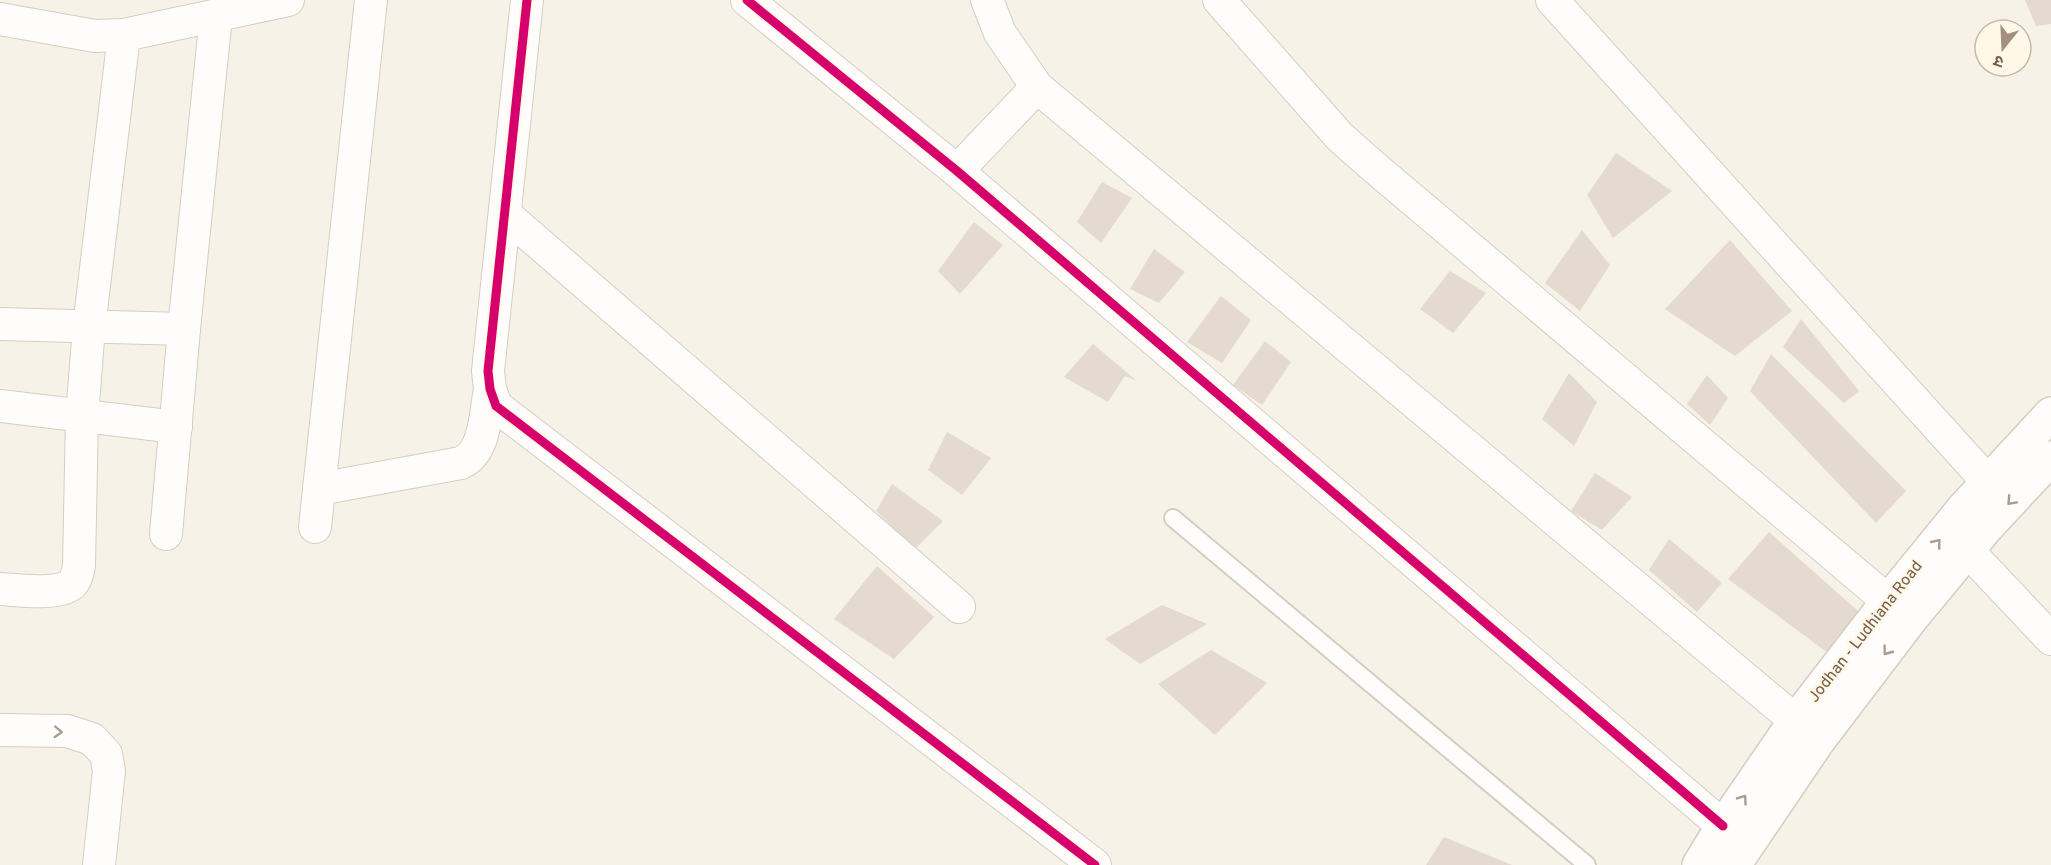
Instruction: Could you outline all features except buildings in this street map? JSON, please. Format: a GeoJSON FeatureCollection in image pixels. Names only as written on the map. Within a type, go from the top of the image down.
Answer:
{"type":"FeatureCollection","features":[{"type":"Feature","properties":{"kind":"street"},"geometry":{"type":"LineString","coordinates":[[0,19],[95,36],[124,35],[288,0]]}},
{"type":"Feature","properties":{"kind":"street"},"geometry":{"type":"LineString","coordinates":[[315,527],[371,0]]}},
{"type":"Feature","properties":{"kind":"street"},"geometry":{"type":"LineString","coordinates":[[527,0],[488,371],[490,389],[496,406],[1095,865]]}},
{"type":"Feature","properties":{"kind":"street"},"geometry":{"type":"LineString","coordinates":[[747,0],[957,171],[1723,826]]}},
{"type":"Feature","properties":{"kind":"street"},"geometry":{"type":"LineString","coordinates":[[987,0],[1000,33],[1037,87],[1796,721]]}},
{"type":"Feature","properties":{"kind":"street"},"geometry":{"type":"LineString","coordinates":[[1219,0],[1340,137],[1888,601]]}},
{"type":"Feature","properties":{"kind":"street"},"geometry":{"type":"LineString","coordinates":[[1552,0],[1988,482]]}},
{"type":"Feature","properties":{"kind":"street"},"geometry":{"type":"LineString","coordinates":[[166,534],[216,16]]}},
{"type":"Feature","properties":{"kind":"street"},"geometry":{"type":"LineString","coordinates":[[0,589],[60,589],[70,586],[77,577],[80,565],[82,416],[89,327],[124,35]]}},
{"type":"Feature","properties":{"kind":"street"},"geometry":{"type":"LineString","coordinates":[[957,171],[1037,87]]}},
{"type":"Feature","properties":{"kind":"street"},"geometry":{"type":"LineString","coordinates":[[505,214],[959,607]]}},
{"type":"Feature","properties":{"kind":"street"},"geometry":{"type":"LineString","coordinates":[[0,324],[184,329]]}},
{"type":"Feature","properties":{"kind":"street"},"geometry":{"type":"LineString","coordinates":[[319,489],[460,464],[471,459],[478,447],[490,389]]}},
{"type":"Feature","properties":{"kind":"street"},"geometry":{"type":"LineString","coordinates":[[0,406],[176,427]]}},
{"type":"Feature","properties":{"kind":"street","name":"Jodhan - Ludhiana Road"},"geometry":{"type":"LineString","coordinates":[[1699,865],[1723,826],[1796,721],[1888,601],[1963,509],[2051,414]]}},
{"type":"Feature","properties":{"kind":"street","name":"Jodhan - Ludhiana Road"},"geometry":{"type":"LineString","coordinates":[[1734,865],[1818,741],[1910,620],[1986,528],[2051,458]]}},
{"type":"Feature","properties":{"kind":"street"},"geometry":{"type":"LineString","coordinates":[[1968,551],[2051,639]]}},
{"type":"Feature","properties":{"kind":"street"},"geometry":{"type":"LineString","coordinates":[[0,730],[67,732],[92,739],[106,754],[109,771],[99,865]]}},
{"type":"Feature","properties":{"kind":"lane"},"geometry":{"type":"LineString","coordinates":[[1173,518],[1587,865]]}},
{"type":"Feature","properties":{"kind":"cycle path"},"geometry":{"type":"LineString","coordinates":[[527,0],[488,371],[490,389],[496,406],[1095,865]]}},
{"type":"Feature","properties":{"kind":"cycle path"},"geometry":{"type":"LineString","coordinates":[[747,0],[957,171],[1723,826]]}}]}
